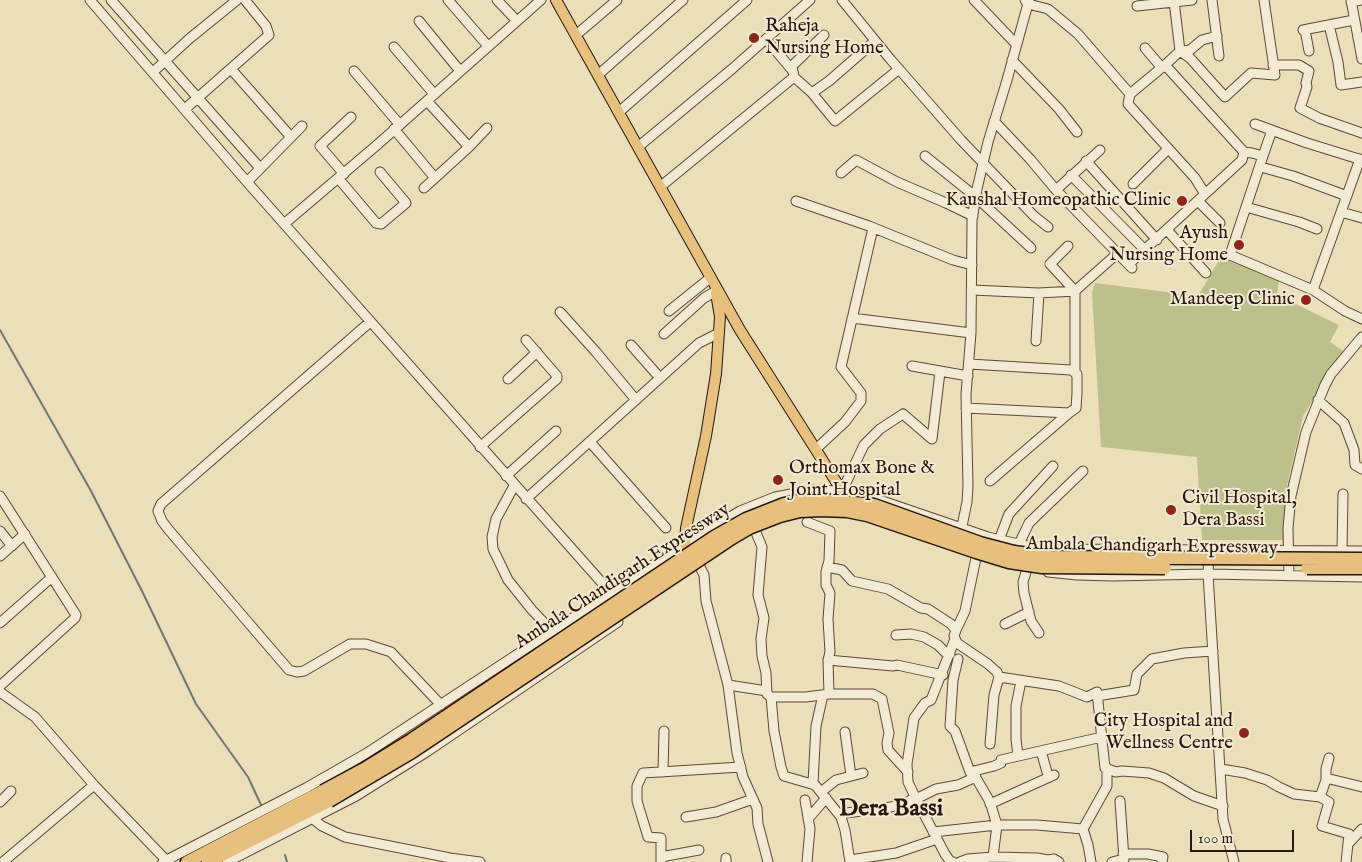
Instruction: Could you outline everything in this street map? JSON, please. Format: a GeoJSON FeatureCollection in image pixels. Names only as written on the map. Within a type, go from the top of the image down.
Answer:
{"type":"FeatureCollection","features":[{"type":"Feature","properties":{"kind":"highway","name":"Ambala Chandigarh Expressway"},"geometry":{"type":"LineString","coordinates":[[326,796],[714,537],[746,519],[784,504],[798,501],[824,500],[874,505],[980,543],[1014,552],[1051,557],[1362,559]]}},
{"type":"Feature","properties":{"kind":"highway","name":"Ambala Chandigarh Expressway"},"geometry":{"type":"LineString","coordinates":[[208,862],[310,804],[419,748],[732,538],[764,521],[794,512],[838,510],[867,515],[1009,562],[1042,567],[1362,568]]}},
{"type":"Feature","properties":{"kind":"highway","name":"Ambala Chandigarh Expressway"},"geometry":{"type":"LineString","coordinates":[[188,862],[276,814],[310,804]]}},
{"type":"Feature","properties":{"kind":"main road"},"geometry":{"type":"LineString","coordinates":[[557,1],[740,330],[842,491],[842,516]]}},
{"type":"Feature","properties":{"kind":"main road"},"geometry":{"type":"LineString","coordinates":[[699,565],[685,544],[686,528],[706,436],[716,374],[720,317],[714,285]]}},
{"type":"Feature","properties":{"kind":"street"},"geometry":{"type":"LineString","coordinates":[[110,0],[260,168]]}},
{"type":"Feature","properties":{"kind":"street"},"geometry":{"type":"LineString","coordinates":[[153,72],[189,39],[237,0]]}},
{"type":"Feature","properties":{"kind":"street"},"geometry":{"type":"LineString","coordinates":[[185,109],[268,35],[266,26],[246,0]]}},
{"type":"Feature","properties":{"kind":"street"},"geometry":{"type":"LineString","coordinates":[[448,0],[488,46]]}},
{"type":"Feature","properties":{"kind":"street"},"geometry":{"type":"LineString","coordinates":[[497,0],[517,21]]}},
{"type":"Feature","properties":{"kind":"street"},"geometry":{"type":"LineString","coordinates":[[284,224],[540,0]]}},
{"type":"Feature","properties":{"kind":"street"},"geometry":{"type":"LineString","coordinates":[[576,35],[617,0]]}},
{"type":"Feature","properties":{"kind":"street"},"geometry":{"type":"LineString","coordinates":[[598,75],[683,0]]}},
{"type":"Feature","properties":{"kind":"street"},"geometry":{"type":"LineString","coordinates":[[619,112],[747,0]]}},
{"type":"Feature","properties":{"kind":"street"},"geometry":{"type":"LineString","coordinates":[[638,147],[810,0]]}},
{"type":"Feature","properties":{"kind":"street"},"geometry":{"type":"LineString","coordinates":[[842,0],[899,69],[983,163],[1048,227]]}},
{"type":"Feature","properties":{"kind":"street"},"geometry":{"type":"LineString","coordinates":[[974,0],[1016,44]]}},
{"type":"Feature","properties":{"kind":"street"},"geometry":{"type":"LineString","coordinates":[[1137,6],[1153,2],[1192,0]]}},
{"type":"Feature","properties":{"kind":"street"},"geometry":{"type":"LineString","coordinates":[[1212,0],[1219,56]]}},
{"type":"Feature","properties":{"kind":"street"},"geometry":{"type":"LineString","coordinates":[[1180,51],[1190,58],[1225,97],[1251,73],[1274,75],[1264,0]]}},
{"type":"Feature","properties":{"kind":"street"},"geometry":{"type":"LineString","coordinates":[[1362,0],[1351,1],[1362,59]]}},
{"type":"Feature","properties":{"kind":"street"},"geometry":{"type":"LineString","coordinates":[[956,550],[967,502],[966,408],[971,333],[973,216],[983,163],[1027,1],[1048,9],[1059,16],[1078,34],[1130,94]]}},
{"type":"Feature","properties":{"kind":"street"},"geometry":{"type":"LineString","coordinates":[[1176,1],[1180,51]]}},
{"type":"Feature","properties":{"kind":"street"},"geometry":{"type":"LineString","coordinates":[[96,2],[247,182],[514,486],[611,593]]}},
{"type":"Feature","properties":{"kind":"street"},"geometry":{"type":"LineString","coordinates":[[1309,51],[1304,30],[1354,20]]}},
{"type":"Feature","properties":{"kind":"street"},"geometry":{"type":"LineString","coordinates":[[419,22],[460,71]]}},
{"type":"Feature","properties":{"kind":"street"},"geometry":{"type":"LineString","coordinates":[[1329,25],[1341,85],[1362,82]]}},
{"type":"Feature","properties":{"kind":"street"},"geometry":{"type":"LineString","coordinates":[[793,73],[792,66],[795,62],[824,36]]}},
{"type":"Feature","properties":{"kind":"street"},"geometry":{"type":"LineString","coordinates":[[1205,194],[1195,178],[1128,104],[1130,94],[1180,51],[1190,50],[1202,40],[1217,36]]}},
{"type":"Feature","properties":{"kind":"street"},"geometry":{"type":"LineString","coordinates":[[766,39],[827,113],[836,121],[899,69]]}},
{"type":"Feature","properties":{"kind":"street"},"geometry":{"type":"LineString","coordinates":[[812,93],[829,81],[875,41]]}},
{"type":"Feature","properties":{"kind":"street"},"geometry":{"type":"LineString","coordinates":[[394,47],[430,98],[469,147]]}},
{"type":"Feature","properties":{"kind":"street"},"geometry":{"type":"LineString","coordinates":[[1145,48],[1244,152],[1263,156]]}},
{"type":"Feature","properties":{"kind":"street"},"geometry":{"type":"LineString","coordinates":[[1012,60],[1059,109],[1077,132]]}},
{"type":"Feature","properties":{"kind":"street"},"geometry":{"type":"LineString","coordinates":[[1273,65],[1299,65],[1309,71],[1306,83],[1307,88],[1300,108],[1319,118],[1362,133]]}},
{"type":"Feature","properties":{"kind":"street"},"geometry":{"type":"LineString","coordinates":[[231,69],[291,137]]}},
{"type":"Feature","properties":{"kind":"street"},"geometry":{"type":"LineString","coordinates":[[354,71],[435,178]]}},
{"type":"Feature","properties":{"kind":"street"},"geometry":{"type":"LineString","coordinates":[[660,187],[793,73]]}},
{"type":"Feature","properties":{"kind":"street"},"geometry":{"type":"LineString","coordinates":[[351,117],[320,146],[376,223],[381,224],[406,203],[380,172]]}},
{"type":"Feature","properties":{"kind":"street"},"geometry":{"type":"LineString","coordinates":[[994,121],[1056,190],[1130,266],[1242,160],[1244,152]]}},
{"type":"Feature","properties":{"kind":"street"},"geometry":{"type":"LineString","coordinates":[[1255,124],[1307,143],[1361,159],[1313,290]]}},
{"type":"Feature","properties":{"kind":"street"},"geometry":{"type":"LineString","coordinates":[[247,182],[302,126]]}},
{"type":"Feature","properties":{"kind":"street"},"geometry":{"type":"LineString","coordinates":[[424,188],[487,128]]}},
{"type":"Feature","properties":{"kind":"street"},"geometry":{"type":"LineString","coordinates":[[1272,130],[1230,255],[1313,290],[1345,311],[1362,319]]}},
{"type":"Feature","properties":{"kind":"street"},"geometry":{"type":"LineString","coordinates":[[1132,184],[1168,149]]}},
{"type":"Feature","properties":{"kind":"street"},"geometry":{"type":"LineString","coordinates":[[1056,190],[1100,150]]}},
{"type":"Feature","properties":{"kind":"street"},"geometry":{"type":"LineString","coordinates":[[925,156],[976,197],[1031,248]]}},
{"type":"Feature","properties":{"kind":"street"},"geometry":{"type":"LineString","coordinates":[[841,173],[856,160],[896,182],[973,216]]}},
{"type":"Feature","properties":{"kind":"street"},"geometry":{"type":"LineString","coordinates":[[1086,161],[1157,240]]}},
{"type":"Feature","properties":{"kind":"street"},"geometry":{"type":"LineString","coordinates":[[1261,167],[1293,176],[1347,196]]}},
{"type":"Feature","properties":{"kind":"street"},"geometry":{"type":"LineString","coordinates":[[1071,175],[1145,250]]}},
{"type":"Feature","properties":{"kind":"street"},"geometry":{"type":"LineString","coordinates":[[1198,201],[1220,223]]}},
{"type":"Feature","properties":{"kind":"street"},"geometry":{"type":"LineString","coordinates":[[796,202],[873,228],[953,260],[972,265]]}},
{"type":"Feature","properties":{"kind":"street"},"geometry":{"type":"LineString","coordinates":[[1246,207],[1317,229]]}},
{"type":"Feature","properties":{"kind":"street"},"geometry":{"type":"LineString","coordinates":[[1341,212],[1362,218]]}},
{"type":"Feature","properties":{"kind":"street"},"geometry":{"type":"LineString","coordinates":[[816,449],[845,422],[861,401],[861,393],[840,367],[873,228]]}},
{"type":"Feature","properties":{"kind":"street"},"geometry":{"type":"LineString","coordinates":[[1167,230],[1206,273]]}},
{"type":"Feature","properties":{"kind":"street"},"geometry":{"type":"LineString","coordinates":[[990,482],[1076,408],[1075,291],[1050,264],[1068,246]]}},
{"type":"Feature","properties":{"kind":"street"},"geometry":{"type":"LineString","coordinates":[[972,290],[1038,293],[1075,291],[1118,253]]}},
{"type":"Feature","properties":{"kind":"street"},"geometry":{"type":"LineString","coordinates":[[669,312],[714,285]]}},
{"type":"Feature","properties":{"kind":"street"},"geometry":{"type":"LineString","coordinates":[[664,334],[704,298],[714,285]]}},
{"type":"Feature","properties":{"kind":"street"},"geometry":{"type":"LineString","coordinates":[[1036,341],[1038,293]]}},
{"type":"Feature","properties":{"kind":"street"},"geometry":{"type":"LineString","coordinates":[[560,312],[636,400]]}},
{"type":"Feature","properties":{"kind":"street"},"geometry":{"type":"LineString","coordinates":[[852,318],[971,333]]}},
{"type":"Feature","properties":{"kind":"street"},"geometry":{"type":"LineString","coordinates":[[370,322],[161,504],[158,511],[168,529],[290,670],[304,671],[350,644],[366,644],[391,652],[441,705]]}},
{"type":"Feature","properties":{"kind":"street"},"geometry":{"type":"LineString","coordinates":[[526,499],[699,343],[719,333]]}},
{"type":"Feature","properties":{"kind":"street"},"geometry":{"type":"LineString","coordinates":[[480,447],[557,379],[557,376],[526,340]]}},
{"type":"Feature","properties":{"kind":"street"},"geometry":{"type":"LineString","coordinates":[[1289,576],[1288,551],[1291,496],[1306,432],[1318,400],[1331,374],[1360,342]]}},
{"type":"Feature","properties":{"kind":"street"},"geometry":{"type":"LineString","coordinates":[[632,345],[660,378]]}},
{"type":"Feature","properties":{"kind":"street"},"geometry":{"type":"LineString","coordinates":[[508,379],[537,352]]}},
{"type":"Feature","properties":{"kind":"street"},"geometry":{"type":"LineString","coordinates":[[969,364],[1071,370],[1075,373]]}},
{"type":"Feature","properties":{"kind":"street"},"geometry":{"type":"LineString","coordinates":[[912,366],[968,376]]}},
{"type":"Feature","properties":{"kind":"street"},"geometry":{"type":"LineString","coordinates":[[842,491],[864,445],[880,429],[904,414],[932,439],[940,372]]}},
{"type":"Feature","properties":{"kind":"street"},"geometry":{"type":"LineString","coordinates":[[1318,400],[1344,423],[1354,450],[1355,465],[1362,469]]}},
{"type":"Feature","properties":{"kind":"street"},"geometry":{"type":"LineString","coordinates":[[966,408],[1069,413]]}},
{"type":"Feature","properties":{"kind":"street"},"geometry":{"type":"LineString","coordinates":[[506,476],[556,431]]}},
{"type":"Feature","properties":{"kind":"street"},"geometry":{"type":"LineString","coordinates":[[590,442],[666,528]]}},
{"type":"Feature","properties":{"kind":"street"},"geometry":{"type":"LineString","coordinates":[[999,540],[1009,514],[1053,466]]}},
{"type":"Feature","properties":{"kind":"street"},"geometry":{"type":"LineString","coordinates":[[1019,544],[1029,523],[1083,471]]}},
{"type":"Feature","properties":{"kind":"street"},"geometry":{"type":"LineString","coordinates":[[514,486],[496,519],[492,537],[493,550],[508,580],[552,631]]}},
{"type":"Feature","properties":{"kind":"street"},"geometry":{"type":"LineString","coordinates":[[227,862],[310,804],[367,753],[685,544],[740,511],[775,496],[813,490],[862,494],[999,540],[1058,549],[1090,551],[1362,551]]}},
{"type":"Feature","properties":{"kind":"street"},"geometry":{"type":"LineString","coordinates":[[1342,551],[1344,494]]}},
{"type":"Feature","properties":{"kind":"street"},"geometry":{"type":"LineString","coordinates":[[0,496],[76,614],[75,618],[0,686]]}},
{"type":"Feature","properties":{"kind":"street"},"geometry":{"type":"LineString","coordinates":[[0,692],[35,717],[164,861],[310,804],[356,796],[428,751],[699,565],[755,530],[796,517],[842,516],[871,521],[976,558],[1027,569],[1077,575],[1362,576]]}},
{"type":"Feature","properties":{"kind":"street"},"geometry":{"type":"LineString","coordinates":[[807,522],[830,531],[826,585],[830,593],[828,619],[830,652],[826,694],[816,726],[812,783]]}},
{"type":"Feature","properties":{"kind":"street"},"geometry":{"type":"LineString","coordinates":[[755,530],[762,547],[758,595],[764,618],[761,639],[774,731],[784,776],[812,783],[839,814],[846,830],[850,861],[896,853],[935,835],[997,826],[1037,825],[1083,829]]}},
{"type":"Feature","properties":{"kind":"street"},"geometry":{"type":"LineString","coordinates":[[0,531],[12,546]]}},
{"type":"Feature","properties":{"kind":"street"},"geometry":{"type":"LineString","coordinates":[[0,556],[25,534]]}},
{"type":"Feature","properties":{"kind":"street"},"geometry":{"type":"LineString","coordinates":[[1209,551],[1208,574],[1223,819],[1234,862]]}},
{"type":"Feature","properties":{"kind":"street"},"geometry":{"type":"LineString","coordinates":[[976,558],[965,611],[955,634],[950,726],[955,731],[970,772],[974,774],[990,804],[997,826],[993,857]]}},
{"type":"Feature","properties":{"kind":"street"},"geometry":{"type":"LineString","coordinates":[[699,565],[704,575],[706,601],[728,685],[737,753],[757,808],[758,824],[768,862]]}},
{"type":"Feature","properties":{"kind":"street"},"geometry":{"type":"LineString","coordinates":[[827,567],[842,570],[852,581],[888,589],[921,608],[928,609],[951,624],[958,643],[997,672],[999,677],[994,695],[990,744]]}},
{"type":"Feature","properties":{"kind":"street"},"geometry":{"type":"LineString","coordinates":[[1027,569],[1023,582],[1031,621],[1039,633]]}},
{"type":"Feature","properties":{"kind":"street"},"geometry":{"type":"LineString","coordinates":[[0,623],[52,577]]}},
{"type":"Feature","properties":{"kind":"street"},"geometry":{"type":"LineString","coordinates":[[634,578],[648,599]]}},
{"type":"Feature","properties":{"kind":"street"},"geometry":{"type":"LineString","coordinates":[[1005,624],[1029,612]]}},
{"type":"Feature","properties":{"kind":"street"},"geometry":{"type":"LineString","coordinates":[[896,635],[911,634],[924,637],[954,656]]}},
{"type":"Feature","properties":{"kind":"street"},"geometry":{"type":"LineString","coordinates":[[1097,696],[1134,690],[1137,674],[1152,659],[1184,653],[1213,651]]}},
{"type":"Feature","properties":{"kind":"street"},"geometry":{"type":"LineString","coordinates":[[954,656],[942,675],[932,700],[924,703],[914,718],[907,764],[908,782],[915,798],[945,854],[953,862],[993,857],[1047,861],[1054,859],[1059,862]]}},
{"type":"Feature","properties":{"kind":"street"},"geometry":{"type":"LineString","coordinates":[[828,660],[897,665],[942,675]]}},
{"type":"Feature","properties":{"kind":"street"},"geometry":{"type":"LineString","coordinates":[[999,677],[1058,686],[1087,697],[1097,692],[1105,768],[1107,768],[1107,786],[1083,829],[1088,845],[1090,862]]}},
{"type":"Feature","properties":{"kind":"street"},"geometry":{"type":"LineString","coordinates":[[1018,756],[1016,706],[1021,681]]}},
{"type":"Feature","properties":{"kind":"street"},"geometry":{"type":"LineString","coordinates":[[728,685],[769,694],[806,697],[826,694],[873,694],[882,699],[889,733],[888,750],[908,772]]}},
{"type":"Feature","properties":{"kind":"street"},"geometry":{"type":"LineString","coordinates":[[663,772],[664,731]]}},
{"type":"Feature","properties":{"kind":"street"},"geometry":{"type":"LineString","coordinates":[[845,732],[851,776]]}},
{"type":"Feature","properties":{"kind":"street"},"geometry":{"type":"LineString","coordinates":[[839,814],[892,807],[936,789],[958,785],[974,774],[1001,763],[1001,760],[1102,737]]}},
{"type":"Feature","properties":{"kind":"street"},"geometry":{"type":"LineString","coordinates":[[990,804],[1051,774],[1041,751]]}},
{"type":"Feature","properties":{"kind":"street"},"geometry":{"type":"LineString","coordinates":[[1320,797],[1326,780],[1329,758]]}},
{"type":"Feature","properties":{"kind":"street"},"geometry":{"type":"LineString","coordinates":[[699,850],[661,859],[660,838],[648,837],[637,801],[637,786],[643,773],[741,767]]}},
{"type":"Feature","properties":{"kind":"street"},"geometry":{"type":"LineString","coordinates":[[1107,768],[1116,772],[1149,774],[1164,778],[1194,796],[1223,806]]}},
{"type":"Feature","properties":{"kind":"street"},"geometry":{"type":"LineString","coordinates":[[1221,769],[1246,773],[1268,780],[1279,788],[1294,794],[1320,797],[1329,802],[1322,826],[1350,834],[1346,862]]}},
{"type":"Feature","properties":{"kind":"street"},"geometry":{"type":"LineString","coordinates":[[808,819],[823,795],[836,780],[863,773]]}},
{"type":"Feature","properties":{"kind":"street"},"geometry":{"type":"LineString","coordinates":[[1326,780],[1330,779],[1362,787]]}},
{"type":"Feature","properties":{"kind":"street"},"geometry":{"type":"LineString","coordinates":[[3,862],[94,785]]}},
{"type":"Feature","properties":{"kind":"street"},"geometry":{"type":"LineString","coordinates":[[0,802],[11,792]]}},
{"type":"Feature","properties":{"kind":"street"},"geometry":{"type":"LineString","coordinates":[[686,817],[716,812],[753,800]]}},
{"type":"Feature","properties":{"kind":"street"},"geometry":{"type":"LineString","coordinates":[[805,800],[810,829],[807,862]]}},
{"type":"Feature","properties":{"kind":"street"},"geometry":{"type":"LineString","coordinates":[[1112,862],[1124,859],[1120,801]]}},
{"type":"Feature","properties":{"kind":"street"},"geometry":{"type":"LineString","coordinates":[[310,804],[322,826],[345,837],[450,858],[480,862]]}},
{"type":"Feature","properties":{"kind":"street"},"geometry":{"type":"LineString","coordinates":[[1348,843],[1362,828]]}},
{"type":"Feature","properties":{"kind":"street"},"geometry":{"type":"LineString","coordinates":[[1123,854],[1148,854],[1163,857],[1162,862]]}},
{"type":"Feature","properties":{"kind":"green space"},"geometry":{"type":"Polygon","coordinates":[[[1221,257],[1279,280],[1277,295],[1339,325],[1330,342],[1343,351],[1303,416],[1287,485],[1284,540],[1202,540],[1197,457],[1101,447],[1092,293],[1095,283],[1198,296],[1221,257]]]}},
{"type":"Feature","properties":{"kind":"waterway"},"geometry":{"type":"LineString","coordinates":[[0,330],[91,491],[143,593],[196,704],[248,777],[262,807]]}},
{"type":"Feature","properties":{"kind":"waterway"},"geometry":{"type":"LineString","coordinates":[[285,855],[287,862]]}},
{"type":"Feature","properties":{"kind":"place","name":"Raheja Nursing Home"},"geometry":{"type":"Point","coordinates":[754,38]}},
{"type":"Feature","properties":{"kind":"place","name":"Kaushal Homeopathic Clinic"},"geometry":{"type":"Point","coordinates":[1182,201]}},
{"type":"Feature","properties":{"kind":"place","name":"Ayush Nursing Home"},"geometry":{"type":"Point","coordinates":[1239,245]}},
{"type":"Feature","properties":{"kind":"place","name":"Mandeep Clinic"},"geometry":{"type":"Point","coordinates":[1306,300]}},
{"type":"Feature","properties":{"kind":"place","name":"Orthomax Bone & Joint Hospital"},"geometry":{"type":"Point","coordinates":[778,480]}},
{"type":"Feature","properties":{"kind":"place","name":"Civil Hospital, Dera Bassi"},"geometry":{"type":"Point","coordinates":[1171,510]}},
{"type":"Feature","properties":{"kind":"place","name":"City Hospital and Wellness Centre"},"geometry":{"type":"Point","coordinates":[1244,733]}},
{"type":"Feature","properties":{"kind":"district","name":"Dera Bassi"},"geometry":{"type":"Point","coordinates":[891,810]}}]}
